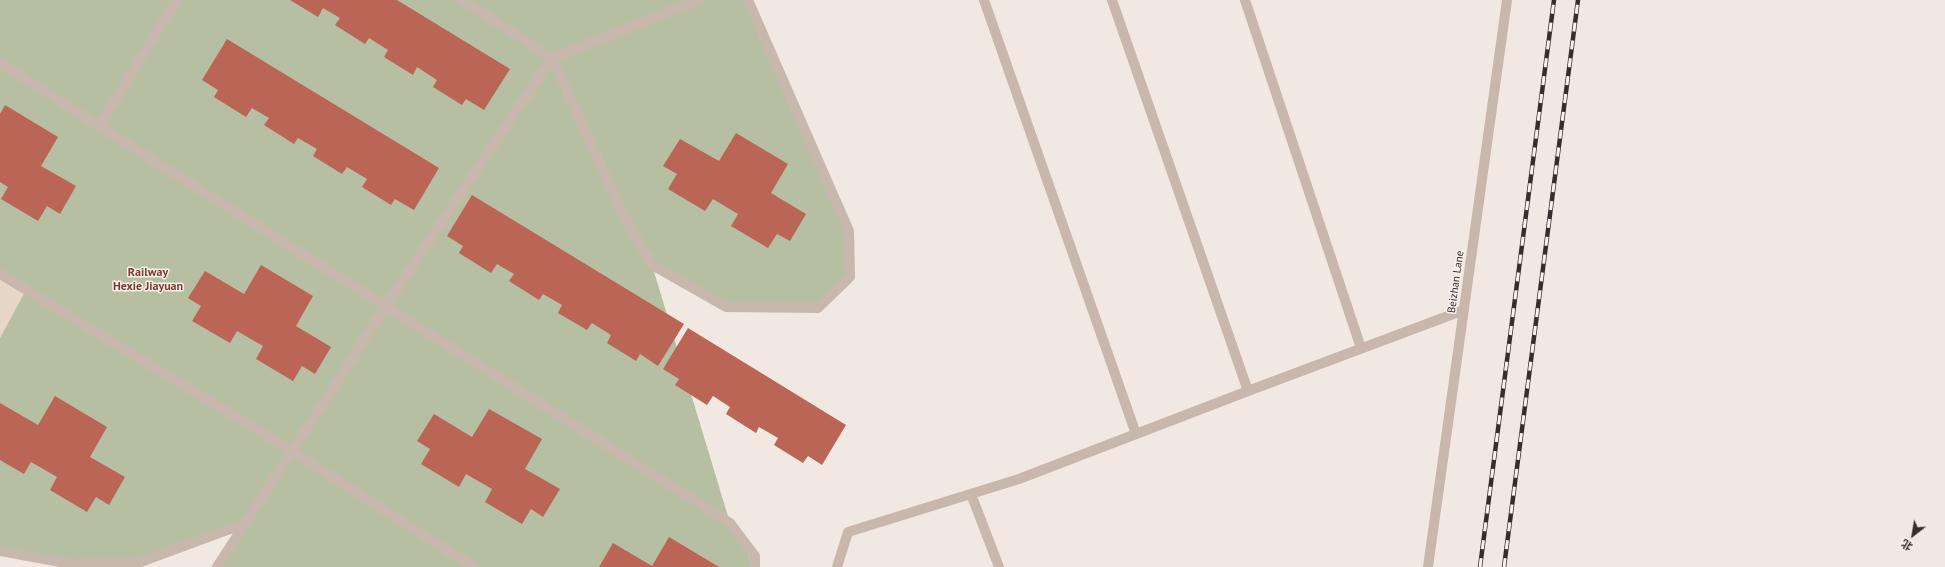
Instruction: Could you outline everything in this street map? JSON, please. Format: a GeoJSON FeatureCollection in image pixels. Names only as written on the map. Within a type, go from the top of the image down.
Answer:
{"type":"FeatureCollection","features":[{"type":"Feature","properties":{"kind":"street"},"geometry":{"type":"LineString","coordinates":[[99,126],[177,0]]}},
{"type":"Feature","properties":{"kind":"street"},"geometry":{"type":"LineString","coordinates":[[462,0],[552,58],[626,220],[652,265],[726,307],[818,308],[850,277],[849,231],[748,0]]}},
{"type":"Feature","properties":{"kind":"street"},"geometry":{"type":"LineString","coordinates":[[217,567],[386,306],[552,58],[699,0]]}},
{"type":"Feature","properties":{"kind":"street"},"geometry":{"type":"LineString","coordinates":[[984,0],[1136,434]]}},
{"type":"Feature","properties":{"kind":"street"},"geometry":{"type":"LineString","coordinates":[[1112,0],[1248,391]]}},
{"type":"Feature","properties":{"kind":"street"},"geometry":{"type":"LineString","coordinates":[[1245,0],[1361,348]]}},
{"type":"Feature","properties":{"kind":"street","name":"Beizhan Lane"},"geometry":{"type":"LineString","coordinates":[[1428,567],[1507,0]]}},
{"type":"Feature","properties":{"kind":"street"},"geometry":{"type":"LineString","coordinates":[[0,63],[730,523],[755,556],[755,567]]}},
{"type":"Feature","properties":{"kind":"street"},"geometry":{"type":"LineString","coordinates":[[0,274],[292,451],[473,567]]}},
{"type":"Feature","properties":{"kind":"street"},"geometry":{"type":"LineString","coordinates":[[837,567],[848,532],[1020,479],[1464,310]]}},
{"type":"Feature","properties":{"kind":"street"},"geometry":{"type":"LineString","coordinates":[[971,494],[999,567]]}},
{"type":"Feature","properties":{"kind":"street"},"geometry":{"type":"LineString","coordinates":[[0,551],[71,564],[138,563],[246,523]]}},
{"type":"Feature","properties":{"kind":"green space"},"geometry":{"type":"Polygon","coordinates":[[[0,0],[748,0],[849,231],[850,277],[818,308],[726,307],[652,265],[730,523],[755,567],[217,567],[245,524],[138,563],[78,564],[0,551],[0,0]]]}},
{"type":"Feature","properties":{"kind":"shaded area"},"geometry":{"type":"Polygon","coordinates":[[[0,274],[26,290],[0,338],[0,274]]]}},
{"type":"Feature","properties":{"kind":"building"},"geometry":{"type":"Polygon","coordinates":[[[290,0],[397,0],[510,69],[484,110],[466,99],[462,105],[433,87],[437,80],[417,67],[413,75],[384,57],[388,50],[369,38],[365,44],[335,25],[340,18],[323,8],[318,17],[290,0]]]}},
{"type":"Feature","properties":{"kind":"building"},"geometry":{"type":"Polygon","coordinates":[[[227,39],[439,168],[414,210],[395,199],[391,205],[362,187],[367,179],[347,167],[342,174],[313,156],[317,149],[298,138],[294,144],[264,125],[269,118],[252,108],[246,117],[214,97],[218,90],[202,80],[227,39]]]}},
{"type":"Feature","properties":{"kind":"building"},"geometry":{"type":"Polygon","coordinates":[[[5,105],[58,137],[41,166],[76,186],[60,214],[47,206],[38,221],[1,199],[8,187],[0,182],[0,114],[5,105]]]}},
{"type":"Feature","properties":{"kind":"building"},"geometry":{"type":"Polygon","coordinates":[[[736,133],[788,164],[771,193],[806,214],[790,241],[777,234],[768,248],[731,226],[738,214],[713,199],[705,211],[668,189],[677,174],[663,166],[680,139],[719,161],[736,133]]]}},
{"type":"Feature","properties":{"kind":"building"},"geometry":{"type":"Polygon","coordinates":[[[472,195],[684,324],[658,366],[640,354],[636,361],[607,343],[611,335],[592,323],[587,330],[558,313],[562,305],[543,294],[539,300],[509,281],[514,274],[497,264],[491,273],[459,253],[463,246],[447,236],[472,195]]]}},
{"type":"Feature","properties":{"kind":"building"},"geometry":{"type":"Polygon","coordinates":[[[261,265],[313,296],[296,326],[331,347],[315,374],[302,366],[293,381],[256,359],[263,346],[237,331],[230,343],[192,321],[201,306],[188,298],[205,271],[244,294],[261,265]]]}},
{"type":"Feature","properties":{"kind":"building"},"geometry":{"type":"Polygon","coordinates":[[[688,328],[846,425],[822,465],[808,456],[803,463],[774,445],[778,438],[759,427],[756,433],[726,414],[730,407],[713,396],[707,405],[675,385],[679,379],[663,369],[688,328]]]}},
{"type":"Feature","properties":{"kind":"building"},"geometry":{"type":"Polygon","coordinates":[[[55,396],[107,427],[90,457],[125,477],[109,505],[96,497],[87,512],[50,490],[57,477],[31,462],[24,474],[0,460],[0,403],[38,425],[55,396]]]}},
{"type":"Feature","properties":{"kind":"building"},"geometry":{"type":"Polygon","coordinates":[[[489,409],[542,439],[525,469],[560,489],[543,517],[531,509],[522,524],[485,502],[492,489],[466,474],[459,487],[421,464],[430,449],[417,441],[434,414],[472,437],[489,409]]]}},
{"type":"Feature","properties":{"kind":"building"},"geometry":{"type":"Polygon","coordinates":[[[669,537],[719,567],[599,567],[613,543],[652,566],[669,537]]]}},
{"type":"Feature","properties":{"kind":"railway"},"geometry":{"type":"LineString","coordinates":[[1480,567],[1554,0]]}},
{"type":"Feature","properties":{"kind":"railway"},"geometry":{"type":"LineString","coordinates":[[1504,567],[1578,0]]}},
{"type":"Feature","properties":{"kind":"district","name":"Railway Hexie Jiayuan"},"geometry":{"type":"Point","coordinates":[148,280]}}]}
